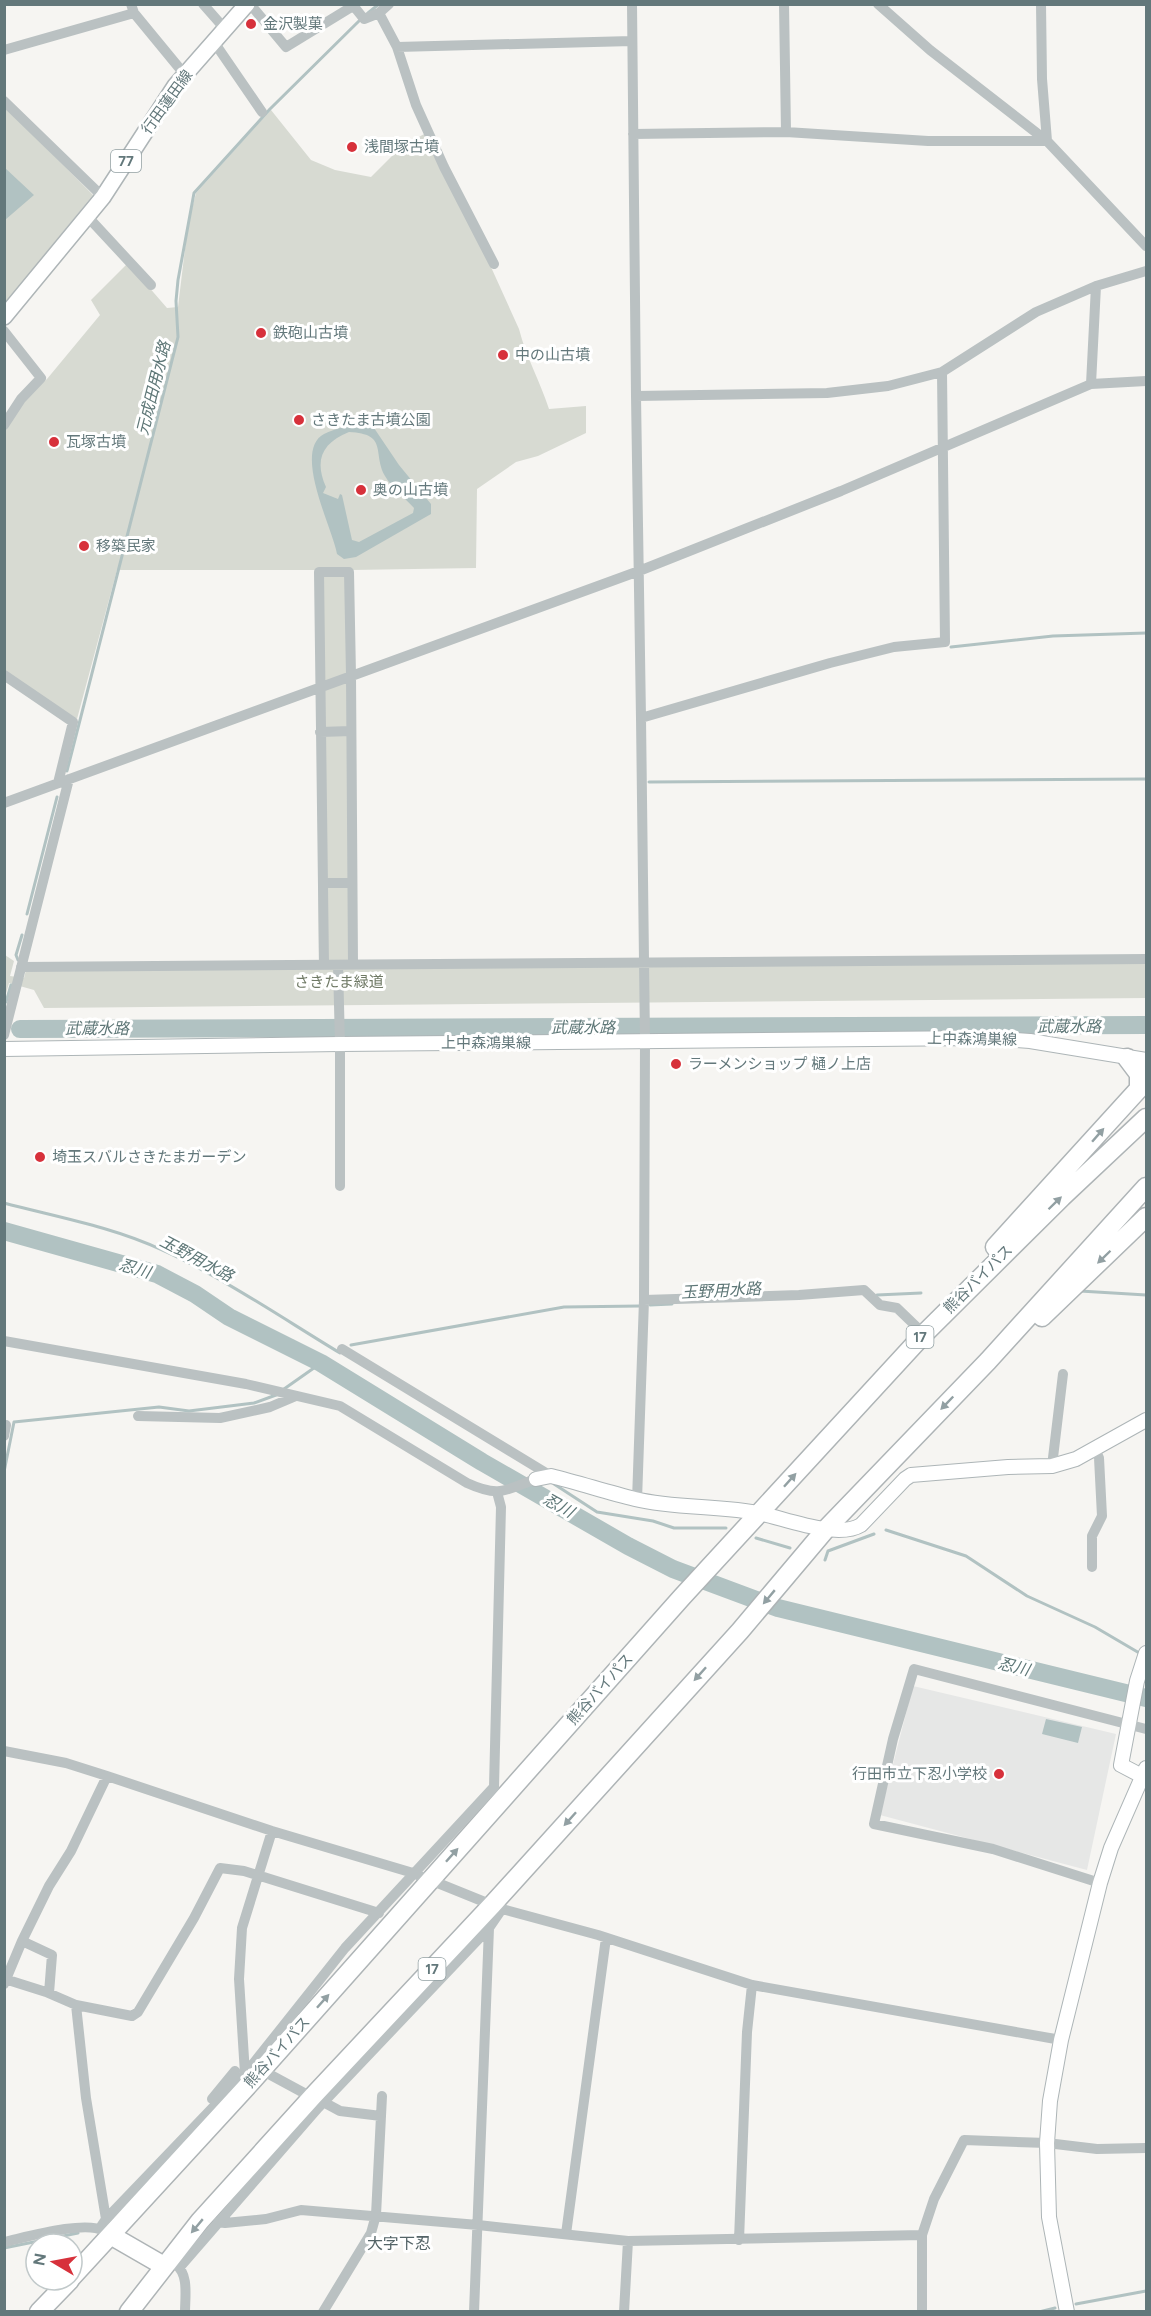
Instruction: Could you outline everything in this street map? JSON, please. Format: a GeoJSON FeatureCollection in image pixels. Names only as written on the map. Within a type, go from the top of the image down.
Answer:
{"type":"FeatureCollection","features":[{"type":"Feature","properties":{"kind":"highway","name":"17"},"geometry":{"type":"LineString","coordinates":[[930,1327],[954,1290],[1143,1085],[1139,1074],[1127,1058]]}},
{"type":"Feature","properties":{"kind":"highway","name":"熊谷バイパス"},"geometry":{"type":"LineString","coordinates":[[84,2260],[106,2228],[431,1879],[682,1597],[930,1327],[1146,1118]]}},
{"type":"Feature","properties":{"kind":"highway","name":"17"},"geometry":{"type":"LineString","coordinates":[[129,2312],[171,2264],[200,2221],[313,2096],[497,1907],[740,1631],[826,1528],[988,1362],[1003,1342],[1146,1187]]}},
{"type":"Feature","properties":{"kind":"highway","name":"17"},"geometry":{"type":"LineString","coordinates":[[988,1362],[1010,1349],[1146,1217]]}},
{"type":"Feature","properties":{"kind":"highway"},"geometry":{"type":"LineString","coordinates":[[106,2228],[171,2264]]}},
{"type":"Feature","properties":{"kind":"highway","name":"熊谷バイパス"},"geometry":{"type":"LineString","coordinates":[[39,2312],[58,2292]]}},
{"type":"Feature","properties":{"kind":"main road","name":"行田蓮田線"},"geometry":{"type":"LineString","coordinates":[[4,317],[103,197],[175,86],[249,4]]}},
{"type":"Feature","properties":{"kind":"street"},"geometry":{"type":"LineString","coordinates":[[202,4],[225,29]]}},
{"type":"Feature","properties":{"kind":"street"},"geometry":{"type":"LineString","coordinates":[[249,4],[286,47],[357,11],[379,13],[389,4]]}},
{"type":"Feature","properties":{"kind":"street"},"geometry":{"type":"LineString","coordinates":[[632,4],[645,1037],[644,1300],[637,1500]]}},
{"type":"Feature","properties":{"kind":"street"},"geometry":{"type":"LineString","coordinates":[[784,4],[786,132]]}},
{"type":"Feature","properties":{"kind":"street"},"geometry":{"type":"LineString","coordinates":[[878,4],[930,50],[1047,141],[1146,246]]}},
{"type":"Feature","properties":{"kind":"street"},"geometry":{"type":"LineString","coordinates":[[1041,4],[1042,79],[1047,141]]}},
{"type":"Feature","properties":{"kind":"street"},"geometry":{"type":"LineString","coordinates":[[4,50],[132,9],[185,75]]}},
{"type":"Feature","properties":{"kind":"street"},"geometry":{"type":"LineString","coordinates":[[379,13],[397,47],[416,105],[444,167],[494,264]]}},
{"type":"Feature","properties":{"kind":"street"},"geometry":{"type":"LineString","coordinates":[[397,47],[632,41]]}},
{"type":"Feature","properties":{"kind":"street"},"geometry":{"type":"LineString","coordinates":[[213,42],[262,112]]}},
{"type":"Feature","properties":{"kind":"street"},"geometry":{"type":"LineString","coordinates":[[4,101],[103,197]]}},
{"type":"Feature","properties":{"kind":"street"},"geometry":{"type":"LineString","coordinates":[[633,134],[786,132],[928,141],[1047,141]]}},
{"type":"Feature","properties":{"kind":"street"},"geometry":{"type":"LineString","coordinates":[[87,216],[151,285]]}},
{"type":"Feature","properties":{"kind":"street"},"geometry":{"type":"LineString","coordinates":[[636,396],[827,393],[888,386],[942,372],[1036,312],[1096,286],[1146,271]]}},
{"type":"Feature","properties":{"kind":"street"},"geometry":{"type":"LineString","coordinates":[[1091,384],[1096,286]]}},
{"type":"Feature","properties":{"kind":"street"},"geometry":{"type":"LineString","coordinates":[[4,330],[41,378],[21,399],[4,425]]}},
{"type":"Feature","properties":{"kind":"street"},"geometry":{"type":"LineString","coordinates":[[641,718],[894,647],[945,642],[942,372]]}},
{"type":"Feature","properties":{"kind":"street"},"geometry":{"type":"LineString","coordinates":[[4,803],[639,571],[841,490],[1091,384],[1146,381]]}},
{"type":"Feature","properties":{"kind":"street"},"geometry":{"type":"LineString","coordinates":[[324,965],[319,572],[349,572],[353,964]]}},
{"type":"Feature","properties":{"kind":"street"},"geometry":{"type":"LineString","coordinates":[[4,675],[73,722],[58,783]]}},
{"type":"Feature","properties":{"kind":"street"},"geometry":{"type":"LineString","coordinates":[[320,732],[351,731]]}},
{"type":"Feature","properties":{"kind":"street"},"geometry":{"type":"LineString","coordinates":[[4,1035],[69,779]]}},
{"type":"Feature","properties":{"kind":"street"},"geometry":{"type":"LineString","coordinates":[[322,883],[352,883]]}},
{"type":"Feature","properties":{"kind":"street"},"geometry":{"type":"LineString","coordinates":[[21,966],[1146,959]]}},
{"type":"Feature","properties":{"kind":"street"},"geometry":{"type":"LineString","coordinates":[[338,965],[340,1186]]}},
{"type":"Feature","properties":{"kind":"street","name":"上中森鴻巣線"},"geometry":{"type":"LineString","coordinates":[[4,1049],[340,1039],[984,1038],[1021,1040],[1146,1060]]}},
{"type":"Feature","properties":{"kind":"street"},"geometry":{"type":"LineString","coordinates":[[644,1300],[864,1290],[880,1305],[897,1308],[930,1327]]}},
{"type":"Feature","properties":{"kind":"street"},"geometry":{"type":"LineString","coordinates":[[4,1341],[246,1384],[340,1406],[467,1483],[487,1492],[500,1491],[551,1476]]}},
{"type":"Feature","properties":{"kind":"street"},"geometry":{"type":"LineString","coordinates":[[342,1349],[551,1476],[637,1500],[713,1506],[826,1528],[852,1530],[861,1525],[911,1475],[1008,1467],[1052,1466],[1076,1459],[1145,1425]]}},
{"type":"Feature","properties":{"kind":"street"},"geometry":{"type":"LineString","coordinates":[[1052,1466],[1063,1374]]}},
{"type":"Feature","properties":{"kind":"street"},"geometry":{"type":"LineString","coordinates":[[138,1416],[220,1418],[270,1407],[297,1396]]}},
{"type":"Feature","properties":{"kind":"street"},"geometry":{"type":"LineString","coordinates":[[4,1425],[6,1425],[4,1436]]}},
{"type":"Feature","properties":{"kind":"street"},"geometry":{"type":"LineString","coordinates":[[1092,1567],[1092,1536],[1102,1516],[1100,1458],[1095,1449]]}},
{"type":"Feature","properties":{"kind":"street"},"geometry":{"type":"LineString","coordinates":[[106,2228],[345,1948],[494,1787],[500,1491]]}},
{"type":"Feature","properties":{"kind":"street"},"geometry":{"type":"LineString","coordinates":[[1067,2312],[1049,2217],[1047,2143],[1050,2102],[1061,2040],[1100,1883],[1111,1848],[1144,1772],[1121,1765],[1137,1682],[1146,1653]]}},
{"type":"Feature","properties":{"kind":"street"},"geometry":{"type":"LineString","coordinates":[[1100,1883],[993,1849],[874,1824],[893,1739],[914,1669],[1130,1721],[1146,1729]]}},
{"type":"Feature","properties":{"kind":"street"},"geometry":{"type":"LineString","coordinates":[[4,1751],[66,1763],[272,1831],[431,1879],[497,1907],[606,1938],[752,1985],[1061,2040]]}},
{"type":"Feature","properties":{"kind":"street"},"geometry":{"type":"LineString","coordinates":[[107,1776],[71,1851],[49,1886],[22,1941],[6,1982],[49,1993],[76,2005],[132,2016],[138,2012],[194,1918],[220,1868],[258,1875],[379,1913]]}},
{"type":"Feature","properties":{"kind":"street"},"geometry":{"type":"LineString","coordinates":[[240,2073],[239,1979],[242,1929],[272,1831]]}},
{"type":"Feature","properties":{"kind":"street"},"geometry":{"type":"LineString","coordinates":[[474,2312],[489,1929],[497,1907]]}},
{"type":"Feature","properties":{"kind":"street"},"geometry":{"type":"LineString","coordinates":[[185,2312],[184,2277],[171,2264],[218,2222],[318,2108],[489,1929]]}},
{"type":"Feature","properties":{"kind":"street"},"geometry":{"type":"LineString","coordinates":[[566,2234],[606,1938]]}},
{"type":"Feature","properties":{"kind":"street"},"geometry":{"type":"LineString","coordinates":[[22,1941],[52,1955],[49,1993]]}},
{"type":"Feature","properties":{"kind":"street"},"geometry":{"type":"LineString","coordinates":[[739,2240],[747,2032],[752,1985]]}},
{"type":"Feature","properties":{"kind":"street"},"geometry":{"type":"LineString","coordinates":[[76,2005],[86,2098],[106,2228]]}},
{"type":"Feature","properties":{"kind":"street"},"geometry":{"type":"LineString","coordinates":[[267,2073],[304,2092]]}},
{"type":"Feature","properties":{"kind":"street"},"geometry":{"type":"LineString","coordinates":[[323,2312],[371,2234],[376,2215],[382,2096]]}},
{"type":"Feature","properties":{"kind":"street"},"geometry":{"type":"LineString","coordinates":[[327,2104],[340,2111],[381,2116]]}},
{"type":"Feature","properties":{"kind":"street"},"geometry":{"type":"LineString","coordinates":[[922,2312],[922,2235],[934,2199],[964,2140],[1047,2143],[1097,2149],[1146,2148]]}},
{"type":"Feature","properties":{"kind":"street"},"geometry":{"type":"LineString","coordinates":[[218,2222],[266,2219],[301,2210],[478,2224],[628,2241],[922,2235]]}},
{"type":"Feature","properties":{"kind":"street"},"geometry":{"type":"LineString","coordinates":[[4,2242],[74,2227],[106,2228]]}},
{"type":"Feature","properties":{"kind":"street"},"geometry":{"type":"LineString","coordinates":[[624,2312],[628,2241]]}},
{"type":"Feature","properties":{"kind":"shaded area"},"geometry":{"type":"Polygon","coordinates":[[[4,167],[34,195],[5,220],[4,220],[4,167]]]}},
{"type":"Feature","properties":{"kind":"shaded area"},"geometry":{"type":"Polygon","coordinates":[[[364,422],[372,425],[399,465],[431,504],[431,514],[356,557],[344,559],[337,554],[317,491],[312,456],[315,443],[324,434],[364,422]],[[349,432],[332,441],[321,461],[322,477],[326,487],[323,493],[338,499],[340,494],[342,495],[352,540],[359,542],[413,513],[414,508],[385,476],[375,441],[370,436],[349,432]]]}},
{"type":"Feature","properties":{"kind":"shaded area","name":"行田市立下忍小学校"},"geometry":{"type":"Polygon","coordinates":[[[913,1686],[1116,1734],[1087,1870],[880,1815],[913,1686]]]}},
{"type":"Feature","properties":{"kind":"shaded area"},"geometry":{"type":"Polygon","coordinates":[[[1046,1719],[1082,1727],[1078,1743],[1042,1734],[1046,1719]]]}},
{"type":"Feature","properties":{"kind":"green space"},"geometry":{"type":"Polygon","coordinates":[[[5,106],[93,195],[5,303],[5,106]]]}},
{"type":"Feature","properties":{"kind":"green space","name":"さきたま古墳公園"},"geometry":{"type":"Polygon","coordinates":[[[271,110],[311,160],[335,170],[371,177],[401,147],[426,133],[462,203],[519,329],[549,409],[586,406],[586,433],[538,456],[516,462],[477,489],[476,568],[352,570],[356,967],[1146,962],[1146,998],[44,1008],[34,990],[9,983],[5,997],[5,955],[14,961],[10,976],[24,978],[26,970],[319,968],[316,570],[117,570],[77,719],[5,672],[5,430],[24,398],[47,379],[100,315],[91,300],[128,263],[167,308],[178,307],[188,224],[196,193],[271,110]]]}},
{"type":"Feature","properties":{"kind":"waterway","name":"元成田用水路"},"geometry":{"type":"LineString","coordinates":[[368,13],[379,4]]}},
{"type":"Feature","properties":{"kind":"waterway","name":"元成田用水路"},"geometry":{"type":"LineString","coordinates":[[67,771],[178,337],[176,301],[178,280],[194,193],[270,109],[361,19]]}},
{"type":"Feature","properties":{"kind":"waterway"},"geometry":{"type":"LineString","coordinates":[[951,647],[1053,636],[1146,633]]}},
{"type":"Feature","properties":{"kind":"waterway"},"geometry":{"type":"LineString","coordinates":[[649,782],[1146,779]]}},
{"type":"Feature","properties":{"kind":"waterway","name":"元成田用水路"},"geometry":{"type":"LineString","coordinates":[[27,914],[57,797]]}},
{"type":"Feature","properties":{"kind":"waterway","name":"元成田用水路"},"geometry":{"type":"LineString","coordinates":[[18,960],[16,955],[22,935]]}},
{"type":"Feature","properties":{"kind":"waterway","name":"元成田用水路"},"geometry":{"type":"LineString","coordinates":[[6,1002],[11,985]]}},
{"type":"Feature","properties":{"kind":"waterway","name":"武蔵水路"},"geometry":{"type":"LineString","coordinates":[[20,1029],[1146,1025]]}},
{"type":"Feature","properties":{"kind":"waterway","name":"玉野用水路"},"geometry":{"type":"LineString","coordinates":[[4,1203],[104,1229],[162,1250],[230,1286],[340,1353]]}},
{"type":"Feature","properties":{"kind":"waterway","name":"忍川"},"geometry":{"type":"LineString","coordinates":[[4,1231],[157,1274],[195,1294],[229,1317],[321,1363],[482,1462],[628,1546],[673,1569],[778,1608],[1146,1698]]}},
{"type":"Feature","properties":{"kind":"waterway","name":"玉野用水路"},"geometry":{"type":"LineString","coordinates":[[1080,1291],[1146,1295]]}},
{"type":"Feature","properties":{"kind":"waterway","name":"玉野用水路"},"geometry":{"type":"LineString","coordinates":[[877,1295],[921,1293]]}},
{"type":"Feature","properties":{"kind":"waterway","name":"玉野用水路"},"geometry":{"type":"LineString","coordinates":[[650,1305],[672,1304]]}},
{"type":"Feature","properties":{"kind":"waterway","name":"玉野用水路"},"geometry":{"type":"LineString","coordinates":[[351,1345],[564,1307],[640,1306]]}},
{"type":"Feature","properties":{"kind":"waterway"},"geometry":{"type":"LineString","coordinates":[[284,1389],[321,1363]]}},
{"type":"Feature","properties":{"kind":"waterway"},"geometry":{"type":"LineString","coordinates":[[4,1472],[14,1422],[159,1407],[189,1411],[254,1403],[276,1395]]}},
{"type":"Feature","properties":{"kind":"waterway"},"geometry":{"type":"LineString","coordinates":[[554,1484],[597,1512],[653,1521],[674,1528],[726,1528]]}},
{"type":"Feature","properties":{"kind":"waterway"},"geometry":{"type":"LineString","coordinates":[[886,1530],[966,1556],[1027,1596],[1095,1627],[1141,1654]]}},
{"type":"Feature","properties":{"kind":"waterway"},"geometry":{"type":"LineString","coordinates":[[825,1560],[828,1551],[874,1534]]}},
{"type":"Feature","properties":{"kind":"waterway"},"geometry":{"type":"LineString","coordinates":[[756,1538],[790,1548]]}},
{"type":"Feature","properties":{"kind":"waterway"},"geometry":{"type":"LineString","coordinates":[[4,2248],[24,2244]]}},
{"type":"Feature","properties":{"kind":"waterway"},"geometry":{"type":"LineString","coordinates":[[1076,2304],[1146,2291]]}},
{"type":"Feature","properties":{"kind":"waterway"},"geometry":{"type":"LineString","coordinates":[[1039,2312],[1055,2308]]}},
{"type":"Feature","properties":{"kind":"place","name":"金沢製菓"},"geometry":{"type":"Point","coordinates":[251,24]}},
{"type":"Feature","properties":{"kind":"place","name":"浅間塚古墳"},"geometry":{"type":"Point","coordinates":[352,147]}},
{"type":"Feature","properties":{"kind":"place","name":"鉄砲山古墳"},"geometry":{"type":"Point","coordinates":[261,333]}},
{"type":"Feature","properties":{"kind":"place","name":"中の山古墳"},"geometry":{"type":"Point","coordinates":[503,355]}},
{"type":"Feature","properties":{"kind":"place","name":"さきたま古墳公園"},"geometry":{"type":"Point","coordinates":[299,420]}},
{"type":"Feature","properties":{"kind":"place","name":"瓦塚古墳"},"geometry":{"type":"Point","coordinates":[54,442]}},
{"type":"Feature","properties":{"kind":"place","name":"奥の山古墳"},"geometry":{"type":"Point","coordinates":[361,490]}},
{"type":"Feature","properties":{"kind":"place","name":"移築民家"},"geometry":{"type":"Point","coordinates":[84,546]}},
{"type":"Feature","properties":{"kind":"place","name":"ラーメンショップ 樋ノ上店"},"geometry":{"type":"Point","coordinates":[676,1064]}},
{"type":"Feature","properties":{"kind":"place","name":"埼玉スバルさきたまガーデン"},"geometry":{"type":"Point","coordinates":[40,1157]}},
{"type":"Feature","properties":{"kind":"place","name":"行田市立下忍小学校"},"geometry":{"type":"Point","coordinates":[999,1774]}},
{"type":"Feature","properties":{"kind":"district","name":"大字下忍"},"geometry":{"type":"Point","coordinates":[399,2243]}},
{"type":"Feature","properties":{"kind":"park label","name":"さきたま緑道"},"geometry":{"type":"Point","coordinates":[339,982]}}]}
